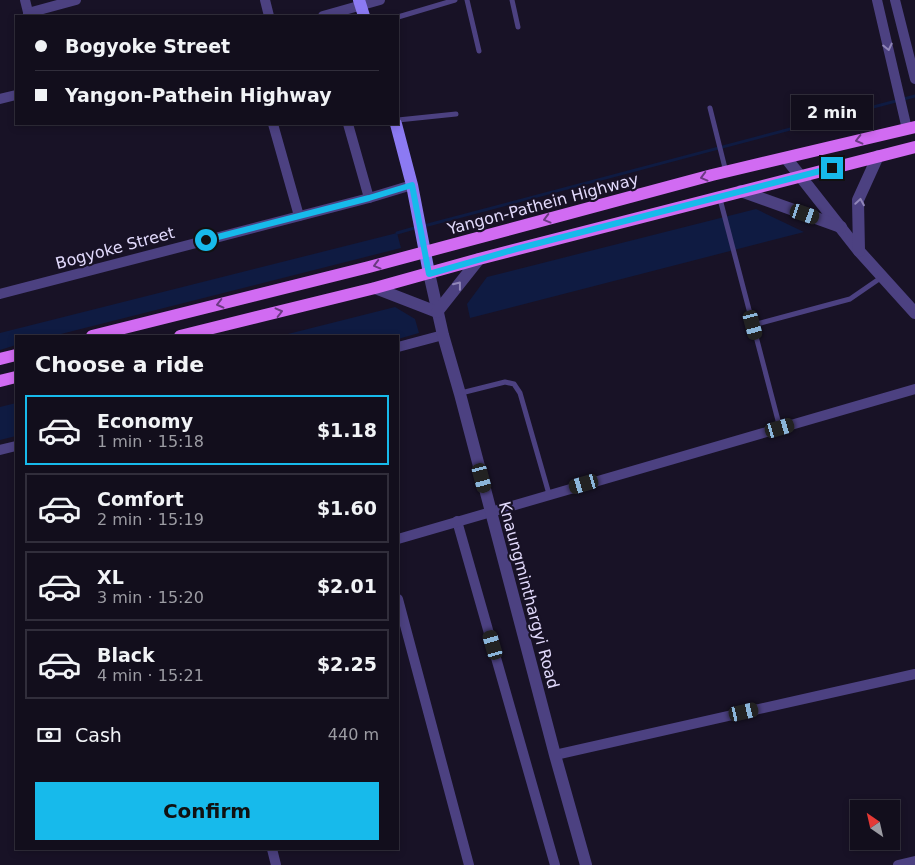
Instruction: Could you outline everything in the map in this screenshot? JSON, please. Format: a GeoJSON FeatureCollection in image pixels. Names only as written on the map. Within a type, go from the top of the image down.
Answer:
{"type":"FeatureCollection","features":[{"type":"Feature","properties":{"kind":"main road"},"geometry":{"type":"LineString","coordinates":[[398,125],[412,185],[429,274]]}},
{"type":"Feature","properties":{"kind":"main road","name":"Yangon-Pathein Highway"},"geometry":{"type":"LineString","coordinates":[[96,335],[424,252],[726,172],[911,128]]}},
{"type":"Feature","properties":{"kind":"main road"},"geometry":{"type":"LineString","coordinates":[[184,335],[375,288],[740,190],[915,147]]}},
{"type":"Feature","properties":{"kind":"main road"},"geometry":{"type":"LineString","coordinates":[[0,359],[15,355]]}},
{"type":"Feature","properties":{"kind":"main road"},"geometry":{"type":"LineString","coordinates":[[0,381],[15,377]]}},
{"type":"Feature","properties":{"kind":"street"},"geometry":{"type":"LineString","coordinates":[[25,0],[29,14],[76,0]]}},
{"type":"Feature","properties":{"kind":"street"},"geometry":{"type":"LineString","coordinates":[[265,0],[269,15]]}},
{"type":"Feature","properties":{"kind":"street"},"geometry":{"type":"LineString","coordinates":[[328,15],[362,8],[380,0]]}},
{"type":"Feature","properties":{"kind":"street"},"geometry":{"type":"LineString","coordinates":[[877,0],[911,128]]}},
{"type":"Feature","properties":{"kind":"street"},"geometry":{"type":"LineString","coordinates":[[895,0],[915,79]]}},
{"type":"Feature","properties":{"kind":"street"},"geometry":{"type":"LineString","coordinates":[[0,99],[15,95]]}},
{"type":"Feature","properties":{"kind":"street"},"geometry":{"type":"LineString","coordinates":[[273,125],[299,216]]}},
{"type":"Feature","properties":{"kind":"street"},"geometry":{"type":"LineString","coordinates":[[348,125],[369,198]]}},
{"type":"Feature","properties":{"kind":"street"},"geometry":{"type":"LineString","coordinates":[[859,251],[858,200],[878,156]]}},
{"type":"Feature","properties":{"kind":"street"},"geometry":{"type":"LineString","coordinates":[[786,158],[859,251],[915,313]]}},
{"type":"Feature","properties":{"kind":"street","name":"Bogyoke Street"},"geometry":{"type":"LineString","coordinates":[[0,294],[369,198],[412,185]]}},
{"type":"Feature","properties":{"kind":"street"},"geometry":{"type":"LineString","coordinates":[[740,190],[841,226]]}},
{"type":"Feature","properties":{"kind":"street"},"geometry":{"type":"LineString","coordinates":[[375,288],[437,312],[479,259]]}},
{"type":"Feature","properties":{"kind":"street","name":"Knaungminthargyi Road"},"geometry":{"type":"LineString","coordinates":[[429,274],[443,335],[586,865]]}},
{"type":"Feature","properties":{"kind":"street"},"geometry":{"type":"LineString","coordinates":[[399,347],[443,335]]}},
{"type":"Feature","properties":{"kind":"street"},"geometry":{"type":"LineString","coordinates":[[399,538],[915,389]]}},
{"type":"Feature","properties":{"kind":"street"},"geometry":{"type":"LineString","coordinates":[[0,450],[15,446]]}},
{"type":"Feature","properties":{"kind":"street"},"geometry":{"type":"LineString","coordinates":[[457,521],[555,865]]}},
{"type":"Feature","properties":{"kind":"street"},"geometry":{"type":"LineString","coordinates":[[399,603],[468,865]]}},
{"type":"Feature","properties":{"kind":"street"},"geometry":{"type":"LineString","coordinates":[[555,755],[915,674]]}},
{"type":"Feature","properties":{"kind":"street"},"geometry":{"type":"LineString","coordinates":[[272,850],[276,865]]}},
{"type":"Feature","properties":{"kind":"street"},"geometry":{"type":"LineString","coordinates":[[898,865],[915,860]]}},
{"type":"Feature","properties":{"kind":"lane"},"geometry":{"type":"LineString","coordinates":[[399,16],[455,0]]}},
{"type":"Feature","properties":{"kind":"lane"},"geometry":{"type":"LineString","coordinates":[[467,0],[479,51]]}},
{"type":"Feature","properties":{"kind":"lane"},"geometry":{"type":"LineString","coordinates":[[512,0],[518,27]]}},
{"type":"Feature","properties":{"kind":"lane"},"geometry":{"type":"LineString","coordinates":[[710,108],[726,172]]}},
{"type":"Feature","properties":{"kind":"lane"},"geometry":{"type":"LineString","coordinates":[[399,122],[456,114]]}},
{"type":"Feature","properties":{"kind":"lane"},"geometry":{"type":"LineString","coordinates":[[719,196],[780,428]]}},
{"type":"Feature","properties":{"kind":"lane"},"geometry":{"type":"LineString","coordinates":[[753,325],[850,299],[882,276]]}},
{"type":"Feature","properties":{"kind":"lane"},"geometry":{"type":"LineString","coordinates":[[460,394],[505,382],[514,384],[520,393],[549,494]]}},
{"type":"Feature","properties":{"kind":"water"},"geometry":{"type":"Polygon","coordinates":[[[756,209],[804,232],[470,318],[467,304],[487,277],[756,209]]]}},
{"type":"Feature","properties":{"kind":"water"},"geometry":{"type":"Polygon","coordinates":[[[397,233],[401,248],[57,335],[15,335],[15,345],[0,350],[0,333],[397,233]]]}},
{"type":"Feature","properties":{"kind":"water"},"geometry":{"type":"Polygon","coordinates":[[[395,307],[415,319],[419,333],[399,339],[399,335],[284,335],[395,307]]]}},
{"type":"Feature","properties":{"kind":"water"},"geometry":{"type":"Polygon","coordinates":[[[15,403],[15,436],[0,440],[0,407],[15,403]]]}},
{"type":"Feature","properties":{"kind":"waterway"},"geometry":{"type":"LineString","coordinates":[[424,226],[915,96]]}},
{"type":"Feature","properties":{"kind":"waterway"},"geometry":{"type":"LineString","coordinates":[[397,233],[418,227]]}},
{"type":"Feature","properties":{"kind":"route"},"geometry":{"type":"LineString","coordinates":[[206,240],[412,185],[429,274],[516,249],[832,168]]}}]}
